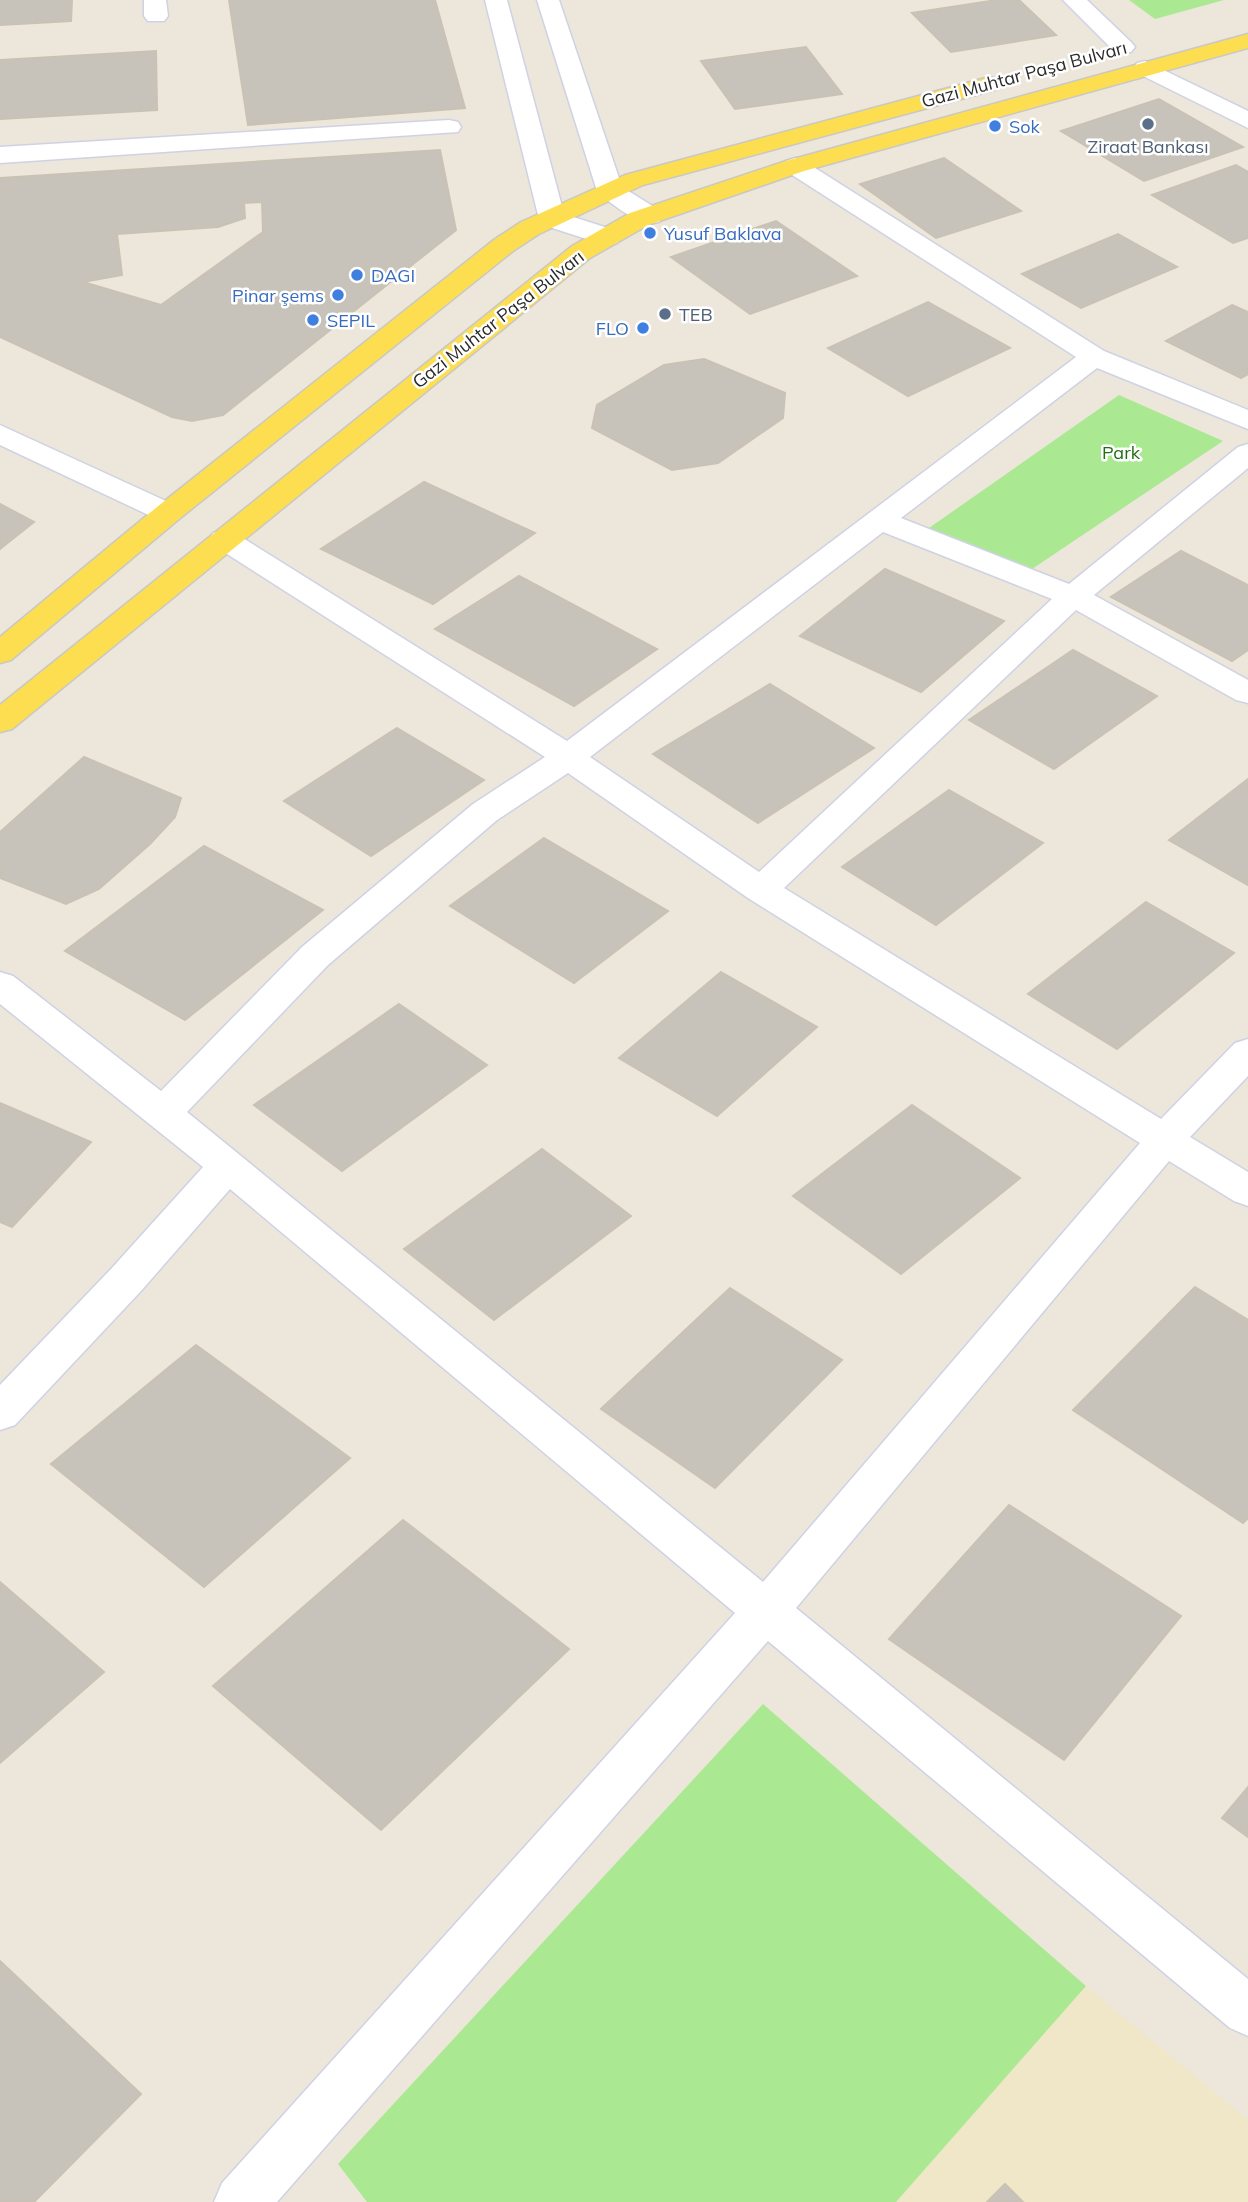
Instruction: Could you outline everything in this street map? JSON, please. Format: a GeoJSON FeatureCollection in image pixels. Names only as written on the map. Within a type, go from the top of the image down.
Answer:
{"type":"FeatureCollection","features":[{"type":"Feature","properties":{"kind":"main road","name":"Gazi Muhtar Paşa Bulvarı"},"geometry":{"type":"LineString","coordinates":[[0,722],[581,251],[650,216],[1129,52],[1248,41]]}},
{"type":"Feature","properties":{"kind":"main road","name":"Gazi Muhtar Paşa Bulvarı"},"geometry":{"type":"LineString","coordinates":[[0,653],[168,513],[504,245],[530,228],[634,180],[1013,78]]}},
{"type":"Feature","properties":{"kind":"street"},"geometry":{"type":"LineString","coordinates":[[496,0],[552,219],[608,237]]}},
{"type":"Feature","properties":{"kind":"street"},"geometry":{"type":"LineString","coordinates":[[548,0],[610,191],[650,216]]}},
{"type":"Feature","properties":{"kind":"street"},"geometry":{"type":"LineString","coordinates":[[1074,0],[1129,52],[1248,121]]}},
{"type":"Feature","properties":{"kind":"street"},"geometry":{"type":"LineString","coordinates":[[0,155],[449,127]]}},
{"type":"Feature","properties":{"kind":"street"},"geometry":{"type":"LineString","coordinates":[[795,166],[1094,357],[1248,419]]}},
{"type":"Feature","properties":{"kind":"street"},"geometry":{"type":"LineString","coordinates":[[163,1113],[315,956],[485,812],[568,757],[1094,357]]}},
{"type":"Feature","properties":{"kind":"street"},"geometry":{"type":"LineString","coordinates":[[0,434],[168,513]]}},
{"type":"Feature","properties":{"kind":"street"},"geometry":{"type":"LineString","coordinates":[[761,890],[1073,596],[1248,453]]}},
{"type":"Feature","properties":{"kind":"street"},"geometry":{"type":"LineString","coordinates":[[881,521],[1073,596],[1248,693]]}},
{"type":"Feature","properties":{"kind":"street"},"geometry":{"type":"LineString","coordinates":[[224,539],[568,757],[761,890],[1248,1191]]}},
{"type":"Feature","properties":{"kind":"street"},"geometry":{"type":"LineString","coordinates":[[0,985],[228,1165],[1248,2011]]}},
{"type":"Feature","properties":{"kind":"street"},"geometry":{"type":"LineString","coordinates":[[241,2202],[766,1611],[1166,1138],[1248,1052]]}},
{"type":"Feature","properties":{"kind":"street"},"geometry":{"type":"LineString","coordinates":[[0,1413],[126,1280],[228,1165]]}},
{"type":"Feature","properties":{"kind":"shaded area"},"geometry":{"type":"Polygon","coordinates":[[[1086,1986],[1248,2120],[1248,2202],[896,2202],[1086,1986]]]}},
{"type":"Feature","properties":{"kind":"green space"},"geometry":{"type":"Polygon","coordinates":[[[1129,0],[1224,0],[1155,19],[1129,0]]]}},
{"type":"Feature","properties":{"kind":"green space","name":"Park"},"geometry":{"type":"Polygon","coordinates":[[[1119,395],[1223,441],[1023,575],[929,528],[1119,395]]]}},
{"type":"Feature","properties":{"kind":"green space"},"geometry":{"type":"Polygon","coordinates":[[[763,1704],[1086,1986],[896,2202],[367,2202],[338,2164],[763,1704]]]}},
{"type":"Feature","properties":{"kind":"building"},"geometry":{"type":"Polygon","coordinates":[[[0,0],[72,0],[71,21],[0,25],[0,0]]]}},
{"type":"Feature","properties":{"kind":"building"},"geometry":{"type":"Polygon","coordinates":[[[229,0],[435,0],[465,108],[248,125],[229,0]]]}},
{"type":"Feature","properties":{"kind":"building"},"geometry":{"type":"Polygon","coordinates":[[[997,0],[1019,0],[1056,35],[951,52],[912,13],[997,0]]]}},
{"type":"Feature","properties":{"kind":"building"},"geometry":{"type":"Polygon","coordinates":[[[806,47],[842,94],[735,109],[701,61],[806,47]]]}},
{"type":"Feature","properties":{"kind":"building"},"geometry":{"type":"Polygon","coordinates":[[[156,51],[157,110],[0,119],[0,60],[156,51]]]}},
{"type":"Feature","properties":{"kind":"building"},"geometry":{"type":"Polygon","coordinates":[[[1159,99],[1243,147],[1144,181],[1061,131],[1159,99]]]}},
{"type":"Feature","properties":{"kind":"building"},"geometry":{"type":"Polygon","coordinates":[[[440,150],[456,230],[223,415],[192,421],[172,417],[0,337],[0,178],[440,150]],[[262,202],[244,203],[245,218],[218,227],[117,234],[122,275],[83,282],[161,305],[263,232],[262,202]]]}},
{"type":"Feature","properties":{"kind":"building"},"geometry":{"type":"Polygon","coordinates":[[[944,158],[1021,211],[936,238],[860,184],[944,158]]]}},
{"type":"Feature","properties":{"kind":"building"},"geometry":{"type":"Polygon","coordinates":[[[1236,165],[1248,172],[1248,238],[1233,243],[1152,195],[1236,165]]]}},
{"type":"Feature","properties":{"kind":"building"},"geometry":{"type":"Polygon","coordinates":[[[776,221],[857,276],[750,314],[671,257],[776,221]]]}},
{"type":"Feature","properties":{"kind":"building"},"geometry":{"type":"Polygon","coordinates":[[[1118,234],[1177,267],[1081,308],[1022,274],[1118,234]]]}},
{"type":"Feature","properties":{"kind":"building"},"geometry":{"type":"Polygon","coordinates":[[[928,302],[1010,348],[908,396],[828,348],[928,302]]]}},
{"type":"Feature","properties":{"kind":"building"},"geometry":{"type":"Polygon","coordinates":[[[1232,305],[1248,312],[1248,374],[1241,378],[1166,341],[1232,305]]]}},
{"type":"Feature","properties":{"kind":"building"},"geometry":{"type":"Polygon","coordinates":[[[704,359],[785,393],[783,418],[718,463],[672,470],[592,428],[597,405],[664,365],[704,359]]]}},
{"type":"Feature","properties":{"kind":"building"},"geometry":{"type":"Polygon","coordinates":[[[424,482],[535,533],[433,604],[321,549],[424,482]]]}},
{"type":"Feature","properties":{"kind":"building"},"geometry":{"type":"Polygon","coordinates":[[[0,504],[34,522],[0,549],[0,504]]]}},
{"type":"Feature","properties":{"kind":"building"},"geometry":{"type":"Polygon","coordinates":[[[1181,551],[1248,585],[1248,650],[1232,661],[1111,597],[1181,551]]]}},
{"type":"Feature","properties":{"kind":"building"},"geometry":{"type":"Polygon","coordinates":[[[885,569],[1004,621],[921,692],[800,636],[885,569]]]}},
{"type":"Feature","properties":{"kind":"building"},"geometry":{"type":"Polygon","coordinates":[[[519,576],[657,649],[574,706],[435,629],[519,576]]]}},
{"type":"Feature","properties":{"kind":"building"},"geometry":{"type":"Polygon","coordinates":[[[1073,650],[1157,696],[1054,769],[969,720],[1073,650]]]}},
{"type":"Feature","properties":{"kind":"building"},"geometry":{"type":"Polygon","coordinates":[[[770,684],[874,748],[758,823],[653,754],[770,684]]]}},
{"type":"Feature","properties":{"kind":"building"},"geometry":{"type":"Polygon","coordinates":[[[397,728],[484,780],[371,856],[284,801],[397,728]]]}},
{"type":"Feature","properties":{"kind":"building"},"geometry":{"type":"Polygon","coordinates":[[[84,757],[181,798],[175,817],[150,844],[99,889],[66,904],[0,878],[0,832],[84,757]]]}},
{"type":"Feature","properties":{"kind":"building"},"geometry":{"type":"Polygon","coordinates":[[[1248,779],[1248,885],[1169,840],[1248,779]]]}},
{"type":"Feature","properties":{"kind":"building"},"geometry":{"type":"Polygon","coordinates":[[[949,790],[1043,843],[936,925],[842,867],[949,790]]]}},
{"type":"Feature","properties":{"kind":"building"},"geometry":{"type":"Polygon","coordinates":[[[544,838],[668,911],[574,983],[450,906],[544,838]]]}},
{"type":"Feature","properties":{"kind":"building"},"geometry":{"type":"Polygon","coordinates":[[[204,846],[323,910],[185,1020],[65,951],[204,846]]]}},
{"type":"Feature","properties":{"kind":"building"},"geometry":{"type":"Polygon","coordinates":[[[1146,902],[1234,953],[1117,1049],[1028,994],[1146,902]]]}},
{"type":"Feature","properties":{"kind":"building"},"geometry":{"type":"Polygon","coordinates":[[[721,972],[817,1027],[717,1116],[619,1058],[721,972]]]}},
{"type":"Feature","properties":{"kind":"building"},"geometry":{"type":"Polygon","coordinates":[[[399,1004],[487,1065],[342,1171],[254,1105],[399,1004]]]}},
{"type":"Feature","properties":{"kind":"building"},"geometry":{"type":"Polygon","coordinates":[[[0,1103],[91,1142],[12,1227],[0,1222],[0,1103]]]}},
{"type":"Feature","properties":{"kind":"building"},"geometry":{"type":"Polygon","coordinates":[[[912,1105],[1020,1178],[901,1274],[793,1196],[912,1105]]]}},
{"type":"Feature","properties":{"kind":"building"},"geometry":{"type":"Polygon","coordinates":[[[542,1149],[631,1216],[494,1320],[404,1249],[542,1149]]]}},
{"type":"Feature","properties":{"kind":"building"},"geometry":{"type":"Polygon","coordinates":[[[1195,1287],[1248,1320],[1248,1518],[1243,1523],[1073,1410],[1195,1287]]]}},
{"type":"Feature","properties":{"kind":"building"},"geometry":{"type":"Polygon","coordinates":[[[730,1288],[842,1360],[715,1488],[601,1409],[730,1288]]]}},
{"type":"Feature","properties":{"kind":"building"},"geometry":{"type":"Polygon","coordinates":[[[196,1345],[350,1458],[204,1587],[51,1464],[196,1345]]]}},
{"type":"Feature","properties":{"kind":"building"},"geometry":{"type":"Polygon","coordinates":[[[1009,1505],[1181,1616],[1064,1760],[889,1639],[1009,1505]]]}},
{"type":"Feature","properties":{"kind":"building"},"geometry":{"type":"Polygon","coordinates":[[[403,1520],[569,1649],[381,1830],[213,1686],[403,1520]]]}},
{"type":"Feature","properties":{"kind":"building"},"geometry":{"type":"Polygon","coordinates":[[[0,1582],[104,1672],[0,1763],[0,1582]]]}},
{"type":"Feature","properties":{"kind":"building"},"geometry":{"type":"Polygon","coordinates":[[[1248,1787],[1248,1837],[1222,1818],[1248,1787]]]}},
{"type":"Feature","properties":{"kind":"building"},"geometry":{"type":"Polygon","coordinates":[[[0,1961],[141,2094],[34,2202],[0,2202],[0,1961]]]}},
{"type":"Feature","properties":{"kind":"building"},"geometry":{"type":"Polygon","coordinates":[[[1005,2184],[1023,2202],[987,2202],[1005,2184]]]}},
{"type":"Feature","properties":{"kind":"place","name":"Ziraat Bankası"},"geometry":{"type":"Point","coordinates":[1148,124]}},
{"type":"Feature","properties":{"kind":"place","name":"Sok"},"geometry":{"type":"Point","coordinates":[995,126]}},
{"type":"Feature","properties":{"kind":"place","name":"Yusuf Baklava"},"geometry":{"type":"Point","coordinates":[650,233]}},
{"type":"Feature","properties":{"kind":"place","name":"DAGI"},"geometry":{"type":"Point","coordinates":[357,275]}},
{"type":"Feature","properties":{"kind":"place","name":"Pinar şems"},"geometry":{"type":"Point","coordinates":[338,295]}},
{"type":"Feature","properties":{"kind":"place","name":"TEB"},"geometry":{"type":"Point","coordinates":[665,314]}},
{"type":"Feature","properties":{"kind":"place","name":"SEPIL"},"geometry":{"type":"Point","coordinates":[313,320]}},
{"type":"Feature","properties":{"kind":"place","name":"FLO"},"geometry":{"type":"Point","coordinates":[643,328]}}]}
